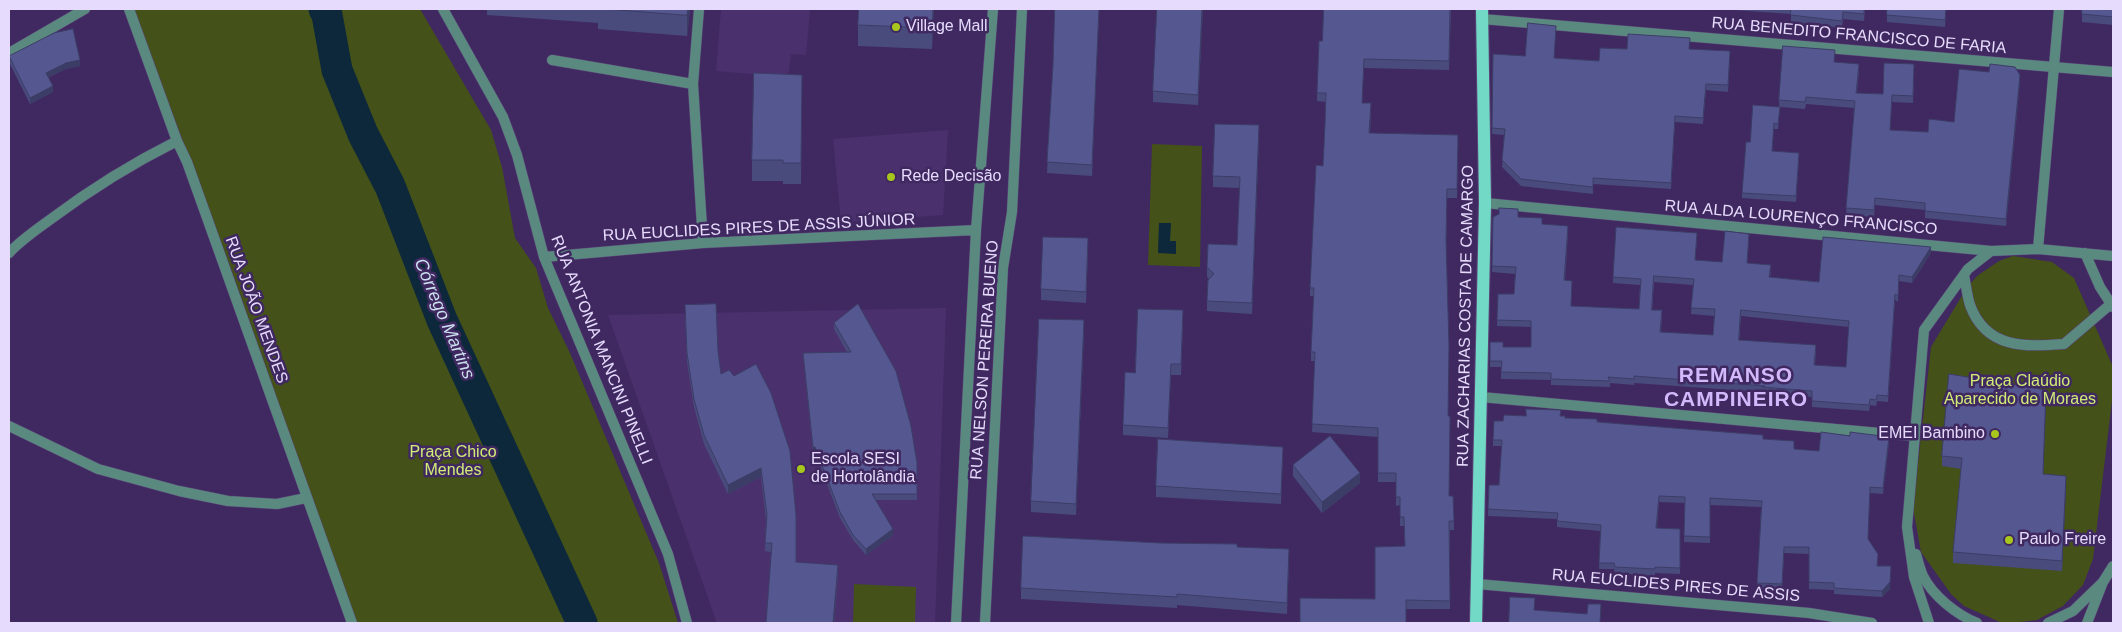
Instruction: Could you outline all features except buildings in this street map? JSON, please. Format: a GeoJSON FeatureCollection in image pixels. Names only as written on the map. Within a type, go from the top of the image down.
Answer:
{"type":"FeatureCollection","features":[{"type":"Feature","properties":{"kind":"main road","name":"RUA ZACHARIAS COSTA DE CAMARGO"},"geometry":{"type":"LineString","coordinates":[[1476,623],[1486,203],[1482,14]]}},
{"type":"Feature","properties":{"kind":"street"},"geometry":{"type":"LineString","coordinates":[[9,53],[86,9]]}},
{"type":"Feature","properties":{"kind":"street","name":"RUA JOÃO MENDES"},"geometry":{"type":"LineString","coordinates":[[129,9],[190,172],[352,623]]}},
{"type":"Feature","properties":{"kind":"street","name":"RUA ANTONIA MANCINI PINELLI"},"geometry":{"type":"LineString","coordinates":[[443,9],[503,117],[519,164],[544,257],[668,554],[687,623]]}},
{"type":"Feature","properties":{"kind":"street"},"geometry":{"type":"LineString","coordinates":[[699,9],[693,84],[703,243]]}},
{"type":"Feature","properties":{"kind":"street","name":"RUA NELSON PEREIRA BUENO"},"geometry":{"type":"LineString","coordinates":[[956,623],[976,230],[993,9]]}},
{"type":"Feature","properties":{"kind":"street","name":"RUA NELSON PEREIRA BUENO"},"geometry":{"type":"LineString","coordinates":[[985,623],[1003,268],[1012,212],[1022,9]]}},
{"type":"Feature","properties":{"kind":"street"},"geometry":{"type":"LineString","coordinates":[[2038,249],[2059,9]]}},
{"type":"Feature","properties":{"kind":"street","name":"RUA BENEDITO FRANCISCO DE FARIA"},"geometry":{"type":"LineString","coordinates":[[1482,14],[2113,72]]}},
{"type":"Feature","properties":{"kind":"street"},"geometry":{"type":"LineString","coordinates":[[552,60],[693,84]]}},
{"type":"Feature","properties":{"kind":"street"},"geometry":{"type":"LineString","coordinates":[[9,253],[18,243],[70,204],[141,159],[177,141]]}},
{"type":"Feature","properties":{"kind":"street","name":"RUA ALDA LOURENÇO FRANCISCO"},"geometry":{"type":"LineString","coordinates":[[1486,203],[1991,251],[2038,249],[2113,256]]}},
{"type":"Feature","properties":{"kind":"street","name":"RUA EUCLIDES PIRES DE ASSIS JÚNIOR"},"geometry":{"type":"LineString","coordinates":[[544,257],[703,243],[976,230]]}},
{"type":"Feature","properties":{"kind":"street"},"geometry":{"type":"LineString","coordinates":[[1929,623],[1914,577],[1907,527],[1913,436],[1924,330],[1964,275],[1991,251]]}},
{"type":"Feature","properties":{"kind":"street"},"geometry":{"type":"LineString","coordinates":[[1964,275],[1970,305],[1976,319],[1989,335],[2014,344],[2064,344],[2112,305],[2100,287],[2085,253]]}},
{"type":"Feature","properties":{"kind":"street"},"geometry":{"type":"LineString","coordinates":[[1481,397],[1913,436]]}},
{"type":"Feature","properties":{"kind":"street"},"geometry":{"type":"LineString","coordinates":[[9,426],[98,468],[179,491],[228,501],[277,504],[306,498]]}},
{"type":"Feature","properties":{"kind":"street"},"geometry":{"type":"LineString","coordinates":[[1907,527],[1924,578],[1936,594],[1952,609],[1977,623]]}},
{"type":"Feature","properties":{"kind":"street"},"geometry":{"type":"LineString","coordinates":[[2087,623],[2103,582],[2113,566]]}},
{"type":"Feature","properties":{"kind":"street"},"geometry":{"type":"LineString","coordinates":[[2048,623],[2073,611],[2103,582]]}},
{"type":"Feature","properties":{"kind":"street","name":"RUA EUCLIDES PIRES DE ASSIS"},"geometry":{"type":"LineString","coordinates":[[1477,584],[1808,612],[1872,623]]}},
{"type":"Feature","properties":{"kind":"shaded area"},"geometry":{"type":"Polygon","coordinates":[[[721,9],[810,9],[806,55],[791,54],[788,77],[716,71],[721,9]]]}},
{"type":"Feature","properties":{"kind":"shaded area","name":"Rede Decisão"},"geometry":{"type":"Polygon","coordinates":[[[948,130],[943,215],[841,222],[833,139],[948,130]]]}},
{"type":"Feature","properties":{"kind":"shaded area","name":"Escola SESI de Hortolândia"},"geometry":{"type":"Polygon","coordinates":[[[946,308],[935,623],[717,623],[608,315],[946,308]]]}},
{"type":"Feature","properties":{"kind":"green space","name":"Praça Chico Mendes"},"geometry":{"type":"Polygon","coordinates":[[[133,9],[420,9],[491,130],[502,167],[515,238],[536,268],[548,308],[570,353],[659,563],[678,623],[356,623],[233,274],[133,9]]]}},
{"type":"Feature","properties":{"kind":"green space"},"geometry":{"type":"Polygon","coordinates":[[[1152,144],[1202,146],[1200,267],[1148,265],[1152,144]]]}},
{"type":"Feature","properties":{"kind":"green space","name":"Praça Claúdio Aparecido de Moraes"},"geometry":{"type":"Polygon","coordinates":[[[2013,256],[2052,262],[2074,278],[2113,367],[2113,392],[2093,559],[2083,585],[2063,606],[2037,620],[2002,623],[1964,606],[1951,594],[1921,552],[1913,508],[1931,347],[1966,289],[1977,276],[1999,261],[2013,256]]]}},
{"type":"Feature","properties":{"kind":"green space"},"geometry":{"type":"Polygon","coordinates":[[[854,584],[916,587],[915,623],[853,623],[854,584]]]}},
{"type":"Feature","properties":{"kind":"water"},"geometry":{"type":"Polygon","coordinates":[[[1159,223],[1171,223],[1170,241],[1176,241],[1176,254],[1158,253],[1159,223]]]}},
{"type":"Feature","properties":{"kind":"waterway","name":"Córrego Martins"},"geometry":{"type":"LineString","coordinates":[[324,9],[327,15],[337,70],[363,134],[390,186],[442,320],[582,623]]}},
{"type":"Feature","properties":{"kind":"place","name":"Village Mall"},"geometry":{"type":"Point","coordinates":[896,27]}},
{"type":"Feature","properties":{"kind":"place","name":"Rede Decisão"},"geometry":{"type":"Point","coordinates":[891,177]}},
{"type":"Feature","properties":{"kind":"place","name":"EMEI Bambino"},"geometry":{"type":"Point","coordinates":[1995,434]}},
{"type":"Feature","properties":{"kind":"place","name":"Escola SESI de Hortolândia"},"geometry":{"type":"Point","coordinates":[801,469]}},
{"type":"Feature","properties":{"kind":"place","name":"Paulo Freire"},"geometry":{"type":"Point","coordinates":[2009,540]}},
{"type":"Feature","properties":{"kind":"district","name":"REMANSO CAMPINEIRO"},"geometry":{"type":"Point","coordinates":[1736,388]}}]}
